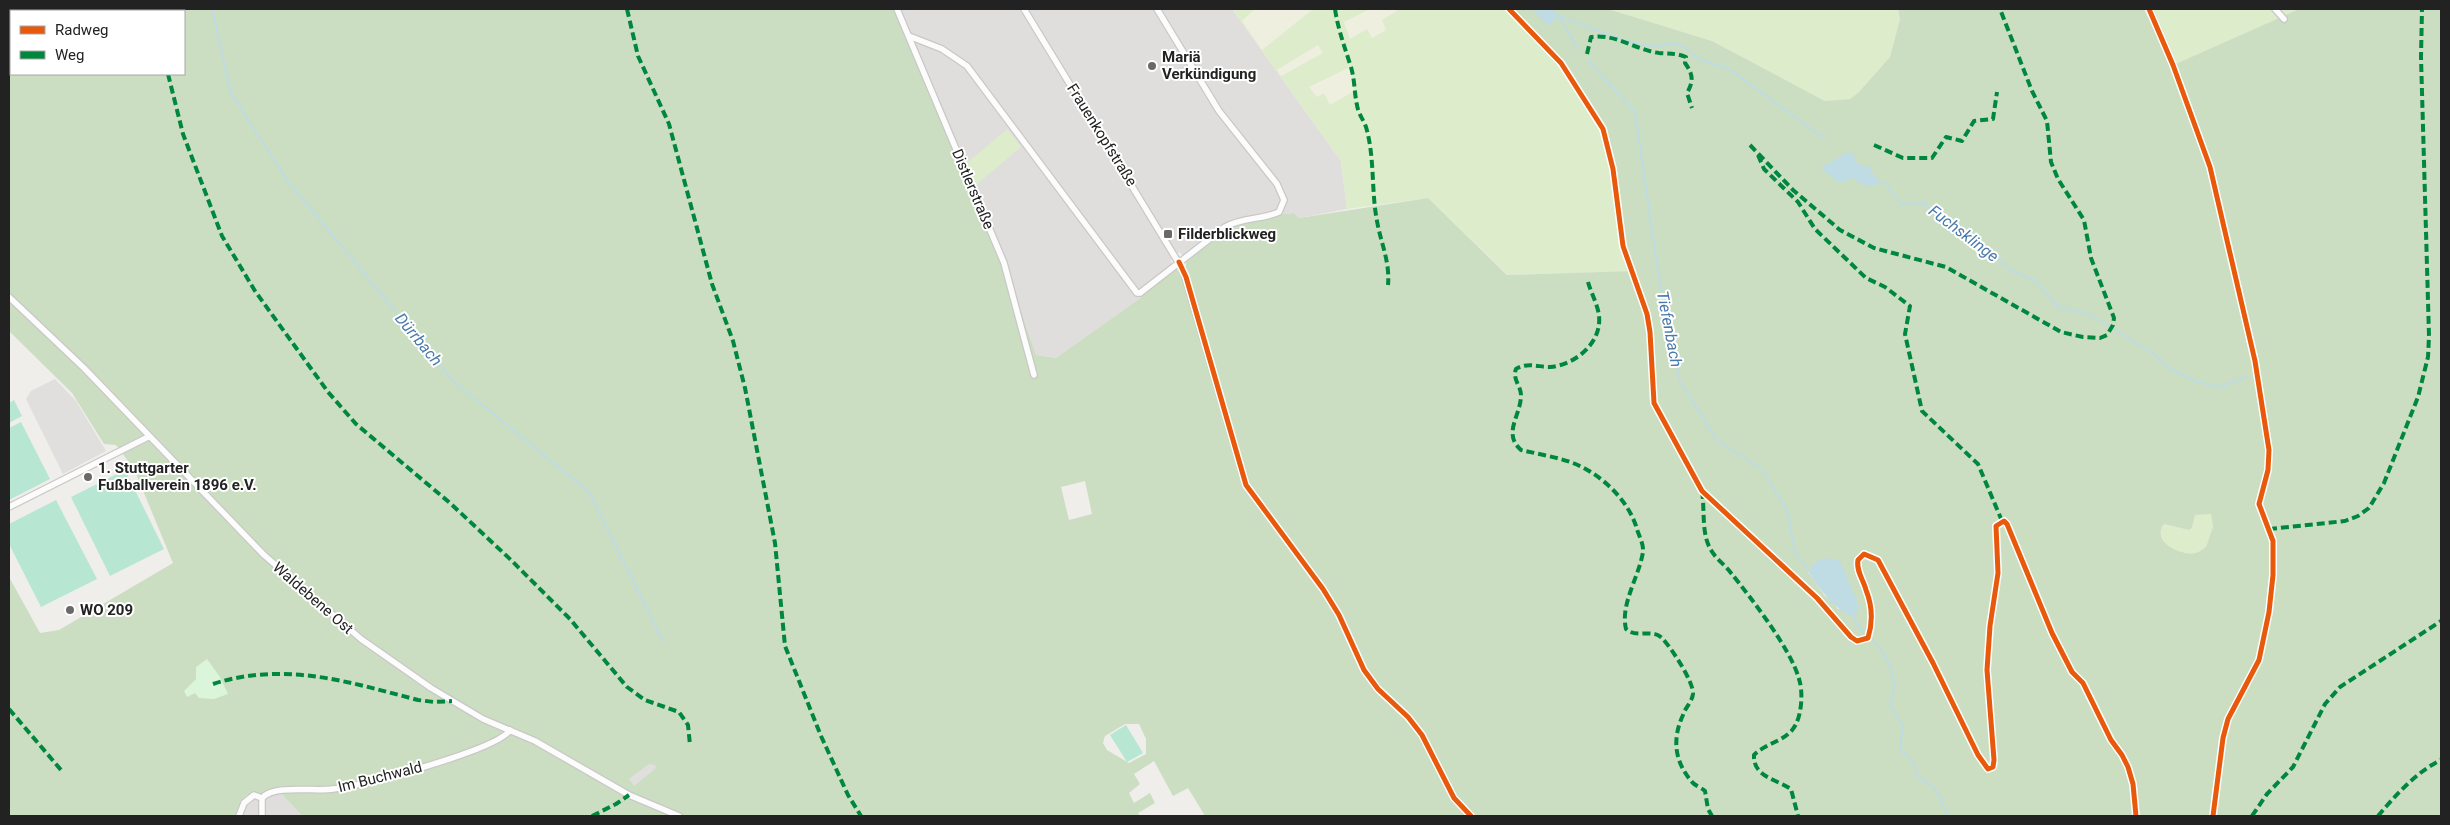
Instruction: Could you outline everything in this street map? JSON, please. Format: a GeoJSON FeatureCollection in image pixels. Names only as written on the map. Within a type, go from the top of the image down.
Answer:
{"type":"FeatureCollection","features":[{"type":"Feature","properties":{"kind":"street","name":"Distlerstraße"},"geometry":{"type":"LineString","coordinates":[[897,9],[1004,263],[1034,375]]}},
{"type":"Feature","properties":{"kind":"street","name":"Frauenkopfstraße"},"geometry":{"type":"LineString","coordinates":[[1024,9],[1179,262],[1188,286],[1246,485],[1323,589],[1338,615],[1364,670],[1378,689],[1408,717],[1422,735],[1454,798],[1470,816]]}},
{"type":"Feature","properties":{"kind":"street"},"geometry":{"type":"LineString","coordinates":[[909,36],[942,49],[967,66],[1137,293],[1140,293],[1232,222],[1271,216],[1279,212],[1284,200],[1277,184],[1219,111],[1157,9]]}},
{"type":"Feature","properties":{"kind":"street"},"geometry":{"type":"LineString","coordinates":[[2149,9],[2173,65]]}},
{"type":"Feature","properties":{"kind":"street"},"geometry":{"type":"LineString","coordinates":[[2275,9],[2284,19]]}},
{"type":"Feature","properties":{"kind":"street","name":"Waldebene Ost"},"geometry":{"type":"LineString","coordinates":[[9,297],[84,368],[240,532],[325,610],[382,654],[431,688],[483,719],[549,748],[643,802],[679,816]]}},
{"type":"Feature","properties":{"kind":"street"},"geometry":{"type":"LineString","coordinates":[[9,507],[148,436]]}},
{"type":"Feature","properties":{"kind":"street","name":"Im Buchwald"},"geometry":{"type":"LineString","coordinates":[[239,816],[249,798],[254,795],[262,798],[266,794],[282,790],[331,790],[355,786],[463,754],[504,737],[510,730]]}},
{"type":"Feature","properties":{"kind":"street"},"geometry":{"type":"LineString","coordinates":[[262,798],[262,816]]}},
{"type":"Feature","properties":{"kind":"shaded area"},"geometry":{"type":"Polygon","coordinates":[[[897,9],[1232,9],[1341,161],[1347,209],[1299,218],[1294,213],[1250,218],[1186,258],[1179,252],[1171,259],[1172,266],[1139,299],[1056,358],[1036,355],[1004,263],[897,9]]]}},
{"type":"Feature","properties":{"kind":"shaded area"},"geometry":{"type":"Polygon","coordinates":[[[55,379],[76,401],[106,451],[63,474],[26,399],[31,391],[55,379]]]}},
{"type":"Feature","properties":{"kind":"shaded area"},"geometry":{"type":"Polygon","coordinates":[[[649,764],[655,765],[656,768],[634,786],[629,779],[649,764]]]}},
{"type":"Feature","properties":{"kind":"shaded area"},"geometry":{"type":"Polygon","coordinates":[[[281,793],[302,816],[234,816],[246,795],[281,793]]]}},
{"type":"Feature","properties":{"kind":"green space"},"geometry":{"type":"Polygon","coordinates":[[[9,9],[897,9],[1004,263],[1036,355],[1056,358],[1139,299],[1172,266],[1179,271],[1186,266],[1186,258],[1225,227],[1250,218],[1294,213],[1299,218],[1428,198],[1507,275],[1633,271],[1624,245],[1606,126],[1563,63],[1513,9],[1608,9],[1712,41],[1825,101],[1850,99],[1858,93],[1890,57],[1900,19],[1898,9],[2144,9],[2171,66],[2299,9],[2441,9],[2441,816],[1205,816],[1188,788],[1173,796],[1154,761],[1134,774],[1140,784],[1129,793],[1134,803],[1150,793],[1155,803],[1138,813],[1140,816],[302,816],[281,793],[246,795],[234,816],[9,816],[9,577],[40,633],[59,630],[173,563],[134,469],[116,445],[104,444],[72,393],[9,331],[9,9]],[[1085,481],[1061,487],[1069,520],[1092,514],[1085,481]],[[2211,514],[2195,515],[2192,528],[2189,530],[2164,524],[2161,537],[2170,547],[2184,552],[2197,553],[2206,547],[2213,527],[2211,514]],[[1816,561],[1808,572],[1825,596],[1832,600],[1838,609],[1859,606],[1852,591],[1816,561]],[[1125,724],[1105,736],[1103,743],[1107,750],[1129,763],[1146,754],[1146,739],[1139,724],[1125,724]]]}},
{"type":"Feature","properties":{"kind":"green space"},"geometry":{"type":"Polygon","coordinates":[[[1232,9],[1255,9],[1242,21],[1262,50],[1313,9],[1340,9],[1341,11],[1346,9],[1370,9],[1344,22],[1350,39],[1367,29],[1372,38],[1386,30],[1382,20],[1397,11],[1396,9],[1508,9],[1566,72],[1601,126],[1614,182],[1623,246],[1633,271],[1508,275],[1428,198],[1347,209],[1341,161],[1232,9]],[[1318,45],[1277,70],[1281,76],[1323,53],[1318,45]],[[1350,67],[1309,87],[1317,97],[1324,93],[1330,105],[1354,91],[1350,67]]]}},
{"type":"Feature","properties":{"kind":"green space"},"geometry":{"type":"Polygon","coordinates":[[[1255,9],[1313,9],[1262,50],[1241,21],[1255,9]]]}},
{"type":"Feature","properties":{"kind":"green space"},"geometry":{"type":"Polygon","coordinates":[[[1370,9],[1396,9],[1397,11],[1387,29],[1372,38],[1350,39],[1344,22],[1370,9]]]}},
{"type":"Feature","properties":{"kind":"green space"},"geometry":{"type":"Polygon","coordinates":[[[1608,9],[1898,9],[1900,19],[1890,57],[1858,93],[1850,99],[1825,101],[1712,41],[1608,9]]]}},
{"type":"Feature","properties":{"kind":"green space"},"geometry":{"type":"Polygon","coordinates":[[[2144,9],[2299,9],[2171,66],[2144,9]]]}},
{"type":"Feature","properties":{"kind":"green space"},"geometry":{"type":"Polygon","coordinates":[[[1318,45],[1323,53],[1281,76],[1277,70],[1318,45]]]}},
{"type":"Feature","properties":{"kind":"green space"},"geometry":{"type":"Polygon","coordinates":[[[1350,66],[1354,91],[1330,105],[1317,97],[1309,87],[1350,66]]]}},
{"type":"Feature","properties":{"kind":"green space"},"geometry":{"type":"Polygon","coordinates":[[[1007,129],[1021,147],[976,185],[967,163],[1007,129]]]}},
{"type":"Feature","properties":{"kind":"green space"},"geometry":{"type":"Polygon","coordinates":[[[14,400],[22,416],[9,423],[9,403],[14,400]]]}},
{"type":"Feature","properties":{"kind":"green space"},"geometry":{"type":"Polygon","coordinates":[[[21,422],[50,479],[9,500],[9,428],[21,422]]]}},
{"type":"Feature","properties":{"kind":"green space"},"geometry":{"type":"Polygon","coordinates":[[[125,470],[164,549],[110,576],[71,497],[125,470]]]}},
{"type":"Feature","properties":{"kind":"green space"},"geometry":{"type":"Polygon","coordinates":[[[56,500],[97,579],[41,607],[9,544],[9,524],[56,500]]]}},
{"type":"Feature","properties":{"kind":"green space"},"geometry":{"type":"Polygon","coordinates":[[[2211,514],[2213,527],[2206,547],[2197,553],[2184,552],[2170,547],[2161,537],[2164,524],[2189,530],[2192,528],[2195,515],[2211,514]]]}},
{"type":"Feature","properties":{"kind":"green space"},"geometry":{"type":"Polygon","coordinates":[[[207,659],[220,677],[228,694],[214,699],[199,698],[195,693],[187,697],[184,691],[196,679],[196,667],[207,659]]]}},
{"type":"Feature","properties":{"kind":"green space"},"geometry":{"type":"Polygon","coordinates":[[[1126,725],[1143,753],[1127,762],[1110,735],[1126,725]]]}},
{"type":"Feature","properties":{"kind":"water"},"geometry":{"type":"Polygon","coordinates":[[[1532,9],[1550,9],[1558,17],[1548,26],[1532,9]]]}},
{"type":"Feature","properties":{"kind":"water"},"geometry":{"type":"Polygon","coordinates":[[[1852,152],[1857,163],[1866,167],[1870,164],[1871,172],[1878,179],[1876,186],[1864,185],[1855,178],[1839,183],[1821,168],[1846,153],[1852,152]]]}},
{"type":"Feature","properties":{"kind":"water"},"geometry":{"type":"Polygon","coordinates":[[[1828,558],[1840,561],[1859,606],[1856,616],[1850,615],[1836,606],[1822,592],[1808,571],[1816,561],[1828,558]]]}},
{"type":"Feature","properties":{"kind":"waterway","name":"Dürrbach"},"geometry":{"type":"LineString","coordinates":[[212,9],[231,93],[287,180],[453,381],[589,492],[663,641]]}},
{"type":"Feature","properties":{"kind":"waterway","name":"Tiefenbach"},"geometry":{"type":"LineString","coordinates":[[1550,9],[1559,16],[1578,49]]}},
{"type":"Feature","properties":{"kind":"waterway"},"geometry":{"type":"LineString","coordinates":[[1559,16],[1620,39],[1654,47],[1670,43],[1684,47],[1699,59],[1729,69],[1825,139]]}},
{"type":"Feature","properties":{"kind":"waterway","name":"Tiefenbach"},"geometry":{"type":"LineString","coordinates":[[1588,61],[1635,112],[1658,271],[1680,382],[1718,441],[1761,468],[1787,510],[1795,552],[1808,570]]}},
{"type":"Feature","properties":{"kind":"waterway","name":"Fuchsklinge"},"geometry":{"type":"LineString","coordinates":[[1877,182],[1885,183],[1901,204],[1924,203],[1933,213],[1952,220],[2012,271],[2036,281],[2058,307],[2089,314],[2154,354],[2169,368],[2198,382],[2219,387],[2247,377]]}},
{"type":"Feature","properties":{"kind":"waterway","name":"Tiefenbach"},"geometry":{"type":"LineString","coordinates":[[1853,617],[1863,633]]}},
{"type":"Feature","properties":{"kind":"waterway","name":"Tiefenbach"},"geometry":{"type":"LineString","coordinates":[[1868,637],[1882,651],[1889,662],[1893,675],[1894,685],[1890,706],[1903,726],[1900,750],[1912,760],[1918,778],[1932,786],[1938,794],[1949,816]]}},
{"type":"Feature","properties":{"kind":"marked path"},"geometry":{"type":"LineString","coordinates":[[627,9],[638,56],[669,124],[712,284],[733,341],[745,388],[775,543],[785,646],[821,736],[848,795],[861,816]]}},
{"type":"Feature","properties":{"kind":"marked path"},"geometry":{"type":"LineString","coordinates":[[1335,9],[1339,30],[1352,69],[1359,113],[1366,127],[1369,139],[1375,209],[1386,260],[1388,285]]}},
{"type":"Feature","properties":{"kind":"marked path"},"geometry":{"type":"LineString","coordinates":[[1750,145],[1793,190],[1840,230],[1874,248],[1946,267],[2061,332],[2083,337],[2100,338],[2107,335],[2113,325],[2114,318],[2091,258],[2084,220],[2058,179],[2051,162],[2047,121],[2032,91],[2000,9]]}},
{"type":"Feature","properties":{"kind":"marked path"},"geometry":{"type":"LineString","coordinates":[[2269,529],[2345,521],[2358,516],[2369,508],[2384,483],[2418,397],[2428,357],[2429,336],[2421,57],[2422,9]]}},
{"type":"Feature","properties":{"kind":"marked path"},"geometry":{"type":"LineString","coordinates":[[1587,54],[1591,37],[1600,36],[1650,51],[1686,57],[1685,63],[1692,78],[1687,93],[1692,108]]}},
{"type":"Feature","properties":{"kind":"marked path"},"geometry":{"type":"LineString","coordinates":[[168,75],[183,134],[222,236],[255,291],[328,392],[356,424],[450,503],[511,560],[570,619],[627,687],[645,700],[679,712],[688,725],[690,745]]}},
{"type":"Feature","properties":{"kind":"marked path"},"geometry":{"type":"LineString","coordinates":[[1874,145],[1903,158],[1932,158],[1946,137],[1962,141],[1974,121],[1993,119],[1997,92]]}},
{"type":"Feature","properties":{"kind":"marked path"},"geometry":{"type":"LineString","coordinates":[[1758,155],[1764,169],[1798,202],[1815,229],[1866,278],[1885,287],[1910,306],[1905,334],[1922,411],[1978,464],[2002,521]]}},
{"type":"Feature","properties":{"kind":"marked path"},"geometry":{"type":"LineString","coordinates":[[1588,282],[1599,316],[1599,326],[1596,335],[1585,351],[1569,362],[1550,367],[1528,365],[1516,369],[1515,376],[1521,395],[1513,437],[1521,450],[1567,461],[1593,474],[1612,488],[1632,516],[1642,542],[1643,552],[1628,600],[1625,620],[1626,629],[1630,632],[1654,634],[1662,638],[1676,656],[1690,681],[1693,694],[1679,724],[1676,742],[1677,750],[1682,767],[1687,775],[1693,783],[1705,791],[1708,809],[1712,816]]}},
{"type":"Feature","properties":{"kind":"marked path"},"geometry":{"type":"LineString","coordinates":[[1702,491],[1706,537],[1711,550],[1729,570],[1770,624],[1788,653],[1799,679],[1801,702],[1800,714],[1796,724],[1783,738],[1754,755],[1757,768],[1761,773],[1791,789],[1798,816]]}},
{"type":"Feature","properties":{"kind":"marked path"},"geometry":{"type":"LineString","coordinates":[[2252,816],[2267,794],[2293,767],[2325,704],[2340,687],[2441,621]]}},
{"type":"Feature","properties":{"kind":"marked path"},"geometry":{"type":"LineString","coordinates":[[213,684],[239,677],[291,674],[342,681],[418,700],[434,702],[452,701]]}},
{"type":"Feature","properties":{"kind":"marked path"},"geometry":{"type":"LineString","coordinates":[[9,709],[61,770]]}},
{"type":"Feature","properties":{"kind":"marked path"},"geometry":{"type":"LineString","coordinates":[[2378,816],[2415,778],[2441,760]]}},
{"type":"Feature","properties":{"kind":"marked path"},"geometry":{"type":"LineString","coordinates":[[592,816],[629,795]]}},
{"type":"Feature","properties":{"kind":"cycle path"},"geometry":{"type":"LineString","coordinates":[[1509,9],[1561,63],[1603,129],[1613,169],[1623,246],[1647,314],[1650,332],[1654,403],[1702,491],[1817,598],[1851,637],[1857,641],[1868,638],[1871,620],[1870,602],[1859,571],[1858,560],[1864,554],[1878,560],[1933,663],[1978,755],[1988,769],[1993,767],[1994,760],[1987,670],[1990,626],[1998,573],[1996,526],[2004,521],[2007,524],[2052,633],[2072,672],[2083,683],[2111,740],[2128,767],[2133,784],[2136,816]]}},
{"type":"Feature","properties":{"kind":"cycle path"},"geometry":{"type":"LineString","coordinates":[[2149,9],[2173,65],[2210,167],[2255,361],[2269,450],[2268,470],[2259,504],[2273,541],[2273,575],[2269,612],[2259,660],[2228,719],[2223,738],[2213,816]]}},
{"type":"Feature","properties":{"kind":"cycle path"},"geometry":{"type":"LineString","coordinates":[[1179,262],[1186,277],[1246,485],[1323,589],[1339,615],[1364,670],[1378,689],[1408,717],[1422,735],[1454,798],[1471,816]]}},
{"type":"Feature","properties":{"kind":"place","name":"Mariä Verkündigung"},"geometry":{"type":"Point","coordinates":[1152,66]}},
{"type":"Feature","properties":{"kind":"place","name":"Filderblickweg"},"geometry":{"type":"Point","coordinates":[1168,234]}},
{"type":"Feature","properties":{"kind":"place","name":"1. Stuttgarter Fußballverein 1896 e.V."},"geometry":{"type":"Point","coordinates":[88,477]}},
{"type":"Feature","properties":{"kind":"place","name":"WO 209"},"geometry":{"type":"Point","coordinates":[70,610]}}]}
